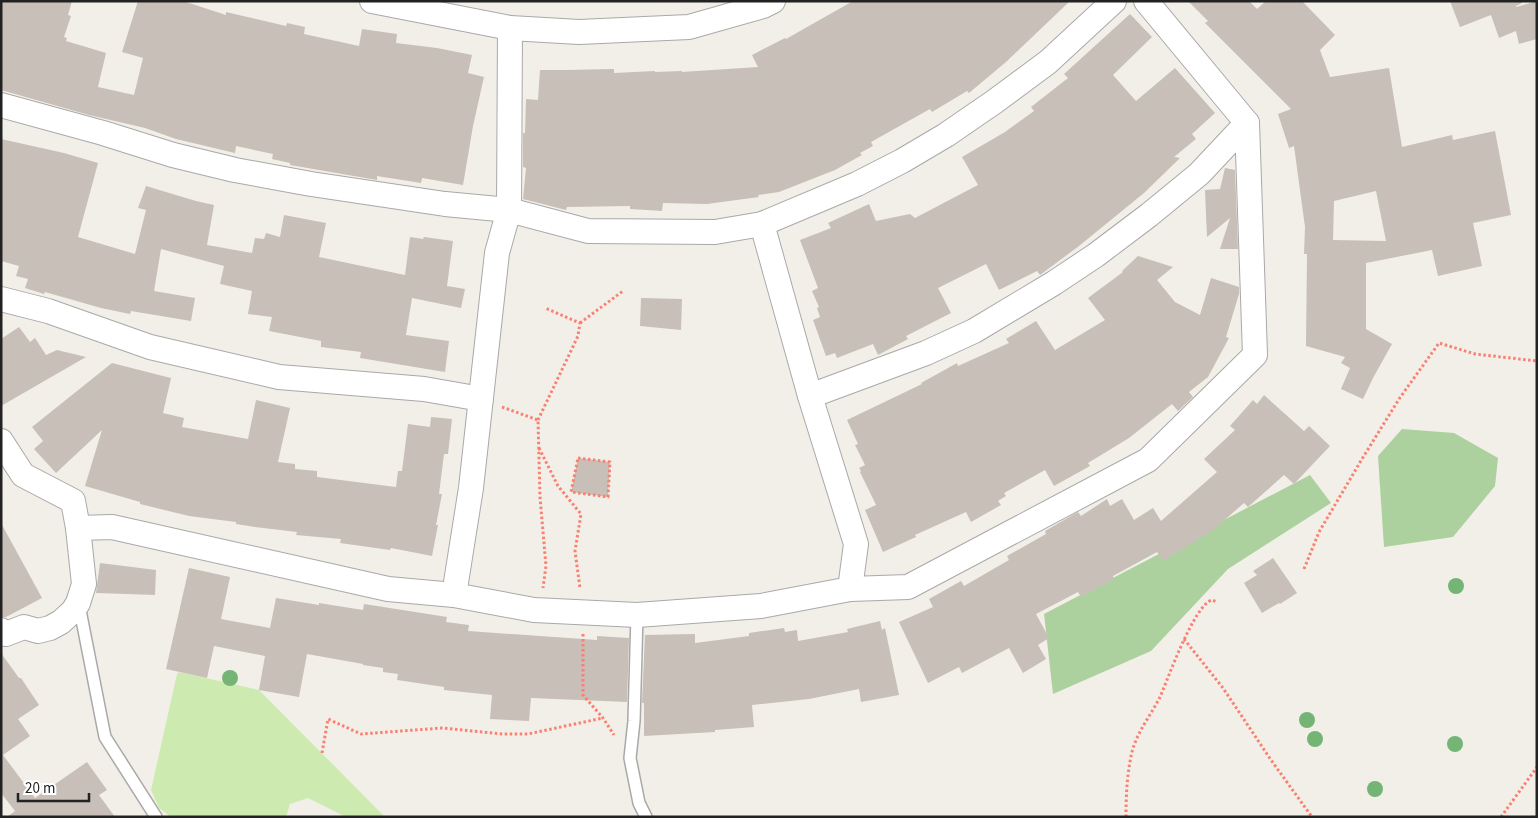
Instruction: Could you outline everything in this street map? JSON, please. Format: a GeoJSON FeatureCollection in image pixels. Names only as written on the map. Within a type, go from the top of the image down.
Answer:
{"type":"FeatureCollection","features":[{"type":"Feature","properties":{"kind":"street"},"geometry":{"type":"LineString","coordinates":[[372,1],[510,28],[579,32],[689,26],[763,6],[773,1]]}},
{"type":"Feature","properties":{"kind":"street"},"geometry":{"type":"LineString","coordinates":[[1,104],[173,155],[235,170],[311,184],[445,204],[509,210],[588,231],[715,232],[762,224],[857,184],[902,161],[946,135],[1048,62],[1114,1]]}},
{"type":"Feature","properties":{"kind":"street"},"geometry":{"type":"LineString","coordinates":[[78,528],[112,527],[388,589],[454,595],[540,611],[637,615],[760,606],[850,588],[908,587],[1148,460],[1255,356],[1247,123],[1146,1]]}},
{"type":"Feature","properties":{"kind":"street"},"geometry":{"type":"LineString","coordinates":[[454,595],[471,488],[497,253],[509,210],[510,28]]}},
{"type":"Feature","properties":{"kind":"street"},"geometry":{"type":"LineString","coordinates":[[810,396],[926,353],[998,318],[1111,244],[1199,174],[1247,123]]}},
{"type":"Feature","properties":{"kind":"street"},"geometry":{"type":"LineString","coordinates":[[762,224],[810,396],[856,544],[850,588]]}},
{"type":"Feature","properties":{"kind":"street"},"geometry":{"type":"LineString","coordinates":[[1,299],[48,311],[150,347],[279,377],[424,389],[482,399]]}},
{"type":"Feature","properties":{"kind":"street"},"geometry":{"type":"LineString","coordinates":[[1,441],[23,476],[73,501],[84,584],[78,603],[73,611],[61,622],[50,628],[38,631],[24,627],[6,634],[1,630]]}},
{"type":"Feature","properties":{"kind":"lane"},"geometry":{"type":"LineString","coordinates":[[78,603],[105,737],[156,817]]}},
{"type":"Feature","properties":{"kind":"lane"},"geometry":{"type":"LineString","coordinates":[[637,615],[634,721],[630,758],[639,803],[646,817]]}},
{"type":"Feature","properties":{"kind":"path"},"geometry":{"type":"LineString","coordinates":[[540,611],[546,566],[540,497],[538,420],[578,336],[580,323],[623,291]]}},
{"type":"Feature","properties":{"kind":"path"},"geometry":{"type":"LineString","coordinates":[[545,308],[580,323]]}},
{"type":"Feature","properties":{"kind":"path"},"geometry":{"type":"LineString","coordinates":[[1304,570],[1319,532],[1362,459],[1400,399],[1440,343],[1475,354],[1537,362]]}},
{"type":"Feature","properties":{"kind":"path"},"geometry":{"type":"LineString","coordinates":[[482,399],[538,420]]}},
{"type":"Feature","properties":{"kind":"path"},"geometry":{"type":"LineString","coordinates":[[539,448],[558,486],[581,514],[575,551],[583,613],[583,695],[603,718],[630,758]]}},
{"type":"Feature","properties":{"kind":"path"},"geometry":{"type":"LineString","coordinates":[[578,458],[610,462],[608,497],[571,492],[578,458]]}},
{"type":"Feature","properties":{"kind":"path"},"geometry":{"type":"LineString","coordinates":[[1126,817],[1126,787],[1132,750],[1160,695],[1184,640],[1206,603],[1212,600],[1217,602]]}},
{"type":"Feature","properties":{"kind":"path"},"geometry":{"type":"LineString","coordinates":[[1184,640],[1223,688],[1312,817]]}},
{"type":"Feature","properties":{"kind":"path"},"geometry":{"type":"LineString","coordinates":[[322,753],[328,719],[361,734],[442,728],[503,734],[528,734],[603,718]]}},
{"type":"Feature","properties":{"kind":"path"},"geometry":{"type":"LineString","coordinates":[[1501,817],[1537,767]]}},
{"type":"Feature","properties":{"kind":"green space"},"geometry":{"type":"Polygon","coordinates":[[[1402,429],[1454,433],[1498,458],[1495,486],[1453,537],[1384,547],[1378,456],[1402,429]]]}},
{"type":"Feature","properties":{"kind":"green space"},"geometry":{"type":"Polygon","coordinates":[[[1310,475],[1331,503],[1228,569],[1151,651],[1053,694],[1044,614],[1310,475]]]}},
{"type":"Feature","properties":{"kind":"green space"},"geometry":{"type":"Polygon","coordinates":[[[179,672],[259,690],[385,817],[346,817],[308,798],[290,804],[286,817],[171,817],[159,808],[151,790],[179,672]]]}},
{"type":"Feature","properties":{"kind":"building"},"geometry":{"type":"Polygon","coordinates":[[[1,1],[72,1],[68,15],[71,16],[64,37],[67,38],[66,41],[106,53],[98,87],[134,95],[143,58],[122,52],[138,1],[183,1],[226,15],[226,12],[286,26],[287,23],[305,27],[304,34],[359,46],[362,29],[397,34],[396,43],[472,55],[468,73],[484,77],[463,185],[422,178],[421,183],[377,176],[377,180],[290,165],[290,163],[272,159],[273,154],[236,146],[235,153],[176,139],[145,128],[89,115],[1,90],[1,1]]]}},
{"type":"Feature","properties":{"kind":"building"},"geometry":{"type":"Polygon","coordinates":[[[853,1],[1070,1],[1006,62],[969,93],[967,91],[932,112],[930,109],[871,142],[873,146],[860,153],[862,155],[835,170],[779,192],[758,195],[759,197],[707,204],[663,203],[662,211],[630,209],[630,206],[567,207],[566,210],[523,199],[526,168],[523,167],[523,133],[525,133],[526,99],[538,100],[540,70],[614,69],[614,73],[682,72],[758,67],[752,55],[786,39],[853,1]]]}},
{"type":"Feature","properties":{"kind":"building"},"geometry":{"type":"Polygon","coordinates":[[[1188,1],[1249,1],[1257,9],[1266,1],[1302,1],[1335,35],[1320,50],[1330,77],[1389,68],[1402,147],[1452,135],[1453,140],[1495,131],[1511,215],[1473,223],[1482,266],[1438,276],[1432,250],[1366,263],[1366,329],[1392,344],[1363,399],[1341,389],[1350,368],[1341,363],[1345,357],[1306,346],[1307,254],[1304,254],[1305,227],[1294,146],[1289,148],[1278,114],[1291,109],[1205,23],[1208,21],[1188,1]],[[1376,191],[1334,201],[1333,240],[1386,241],[1376,191]]]}},
{"type":"Feature","properties":{"kind":"building"},"geometry":{"type":"Polygon","coordinates":[[[1450,1],[1522,1],[1516,7],[1537,1],[1537,39],[1519,44],[1516,31],[1499,38],[1491,15],[1460,27],[1450,1]]]}},
{"type":"Feature","properties":{"kind":"building"},"geometry":{"type":"Polygon","coordinates":[[[1130,14],[1152,37],[1113,75],[1136,101],[1175,68],[1215,113],[1192,134],[1196,139],[1174,157],[1180,158],[1144,193],[1040,275],[1037,271],[999,290],[986,264],[938,288],[951,313],[906,336],[908,339],[878,355],[873,344],[837,358],[835,353],[826,356],[813,320],[820,317],[817,308],[819,307],[812,291],[818,288],[800,240],[831,228],[828,223],[869,204],[876,221],[910,214],[915,218],[978,185],[962,157],[1005,132],[1034,111],[1031,107],[1068,78],[1064,74],[1130,14]]]}},
{"type":"Feature","properties":{"kind":"building"},"geometry":{"type":"Polygon","coordinates":[[[1,139],[64,153],[98,163],[78,237],[135,254],[146,210],[138,208],[146,186],[214,205],[207,245],[252,253],[255,238],[264,239],[266,233],[280,237],[284,215],[326,223],[319,257],[405,275],[410,237],[453,241],[447,286],[465,289],[461,308],[412,298],[406,335],[449,341],[445,372],[360,358],[361,352],[321,347],[321,341],[269,331],[272,317],[248,314],[252,291],[220,284],[224,266],[161,249],[154,291],[195,298],[191,321],[131,311],[130,314],[25,288],[28,279],[16,276],[19,266],[1,261],[1,139]]]}},
{"type":"Feature","properties":{"kind":"building"},"geometry":{"type":"Polygon","coordinates":[[[1225,168],[1235,170],[1238,249],[1220,249],[1230,218],[1207,237],[1205,190],[1220,189],[1225,168]]]}},
{"type":"Feature","properties":{"kind":"building"},"geometry":{"type":"Polygon","coordinates":[[[1138,256],[1173,267],[1157,280],[1175,302],[1200,315],[1211,278],[1239,287],[1239,294],[1226,337],[1229,338],[1208,377],[1189,392],[1193,397],[1178,411],[1172,404],[1129,438],[1088,463],[1090,466],[1054,486],[1045,470],[1004,493],[1006,496],[998,501],[1001,505],[971,522],[966,512],[883,552],[865,510],[876,505],[860,472],[859,468],[865,465],[855,445],[858,444],[847,420],[922,384],[957,363],[958,366],[1009,343],[1006,339],[1036,321],[1055,350],[1105,320],[1088,298],[1123,272],[1138,256]]]}},
{"type":"Feature","properties":{"kind":"building"},"geometry":{"type":"Polygon","coordinates":[[[641,298],[682,299],[681,330],[640,326],[641,298]]]}},
{"type":"Feature","properties":{"kind":"building"},"geometry":{"type":"Polygon","coordinates":[[[19,327],[30,342],[35,338],[46,355],[57,350],[86,357],[1,406],[1,339],[19,327]]]}},
{"type":"Feature","properties":{"kind":"building"},"geometry":{"type":"Polygon","coordinates":[[[112,363],[171,378],[163,413],[184,418],[182,427],[248,439],[256,400],[290,408],[278,462],[295,464],[295,469],[317,471],[317,477],[396,487],[398,471],[402,471],[408,424],[430,427],[431,417],[452,419],[448,454],[444,454],[439,494],[442,494],[432,556],[391,548],[390,550],[340,543],[341,539],[296,535],[297,532],[189,516],[140,504],[140,502],[85,486],[102,430],[56,473],[34,449],[43,441],[32,427],[112,363]]]}},
{"type":"Feature","properties":{"kind":"building"},"geometry":{"type":"Polygon","coordinates":[[[1264,395],[1304,431],[1309,426],[1330,446],[1294,484],[1284,475],[1248,507],[1244,503],[1213,530],[1163,561],[1157,552],[1113,576],[1114,579],[1081,597],[1078,592],[1036,614],[1049,638],[1038,645],[1046,659],[1023,673],[1009,648],[962,673],[959,667],[928,683],[899,622],[933,607],[929,599],[961,581],[964,586],[1009,560],[1007,556],[1046,534],[1045,531],[1078,512],[1081,516],[1107,499],[1110,506],[1122,499],[1134,520],[1153,508],[1161,521],[1217,472],[1204,459],[1235,430],[1230,426],[1253,400],[1257,404],[1264,395]]]}},
{"type":"Feature","properties":{"kind":"building"},"geometry":{"type":"Polygon","coordinates":[[[578,458],[610,462],[608,497],[571,492],[578,458]]]}},
{"type":"Feature","properties":{"kind":"building"},"geometry":{"type":"Polygon","coordinates":[[[1,523],[42,598],[6,617],[1,617],[1,523]]]}},
{"type":"Feature","properties":{"kind":"building"},"geometry":{"type":"Polygon","coordinates":[[[1273,558],[1297,593],[1262,613],[1244,583],[1257,575],[1253,571],[1273,558]]]}},
{"type":"Feature","properties":{"kind":"building"},"geometry":{"type":"Polygon","coordinates":[[[100,563],[156,570],[155,595],[96,593],[100,563]]]}},
{"type":"Feature","properties":{"kind":"building"},"geometry":{"type":"Polygon","coordinates":[[[189,568],[230,577],[221,619],[270,628],[276,598],[363,610],[364,604],[447,617],[446,622],[469,625],[468,631],[597,640],[597,636],[629,638],[627,702],[531,698],[529,721],[490,719],[492,695],[444,690],[444,687],[397,680],[398,674],[383,672],[383,668],[307,654],[299,697],[259,690],[265,656],[214,646],[207,678],[166,669],[189,568]]]}},
{"type":"Feature","properties":{"kind":"building"},"geometry":{"type":"Polygon","coordinates":[[[880,621],[882,630],[885,628],[899,695],[861,702],[859,689],[809,699],[752,705],[754,727],[715,730],[715,732],[644,736],[644,703],[642,703],[645,635],[695,634],[695,643],[749,636],[749,633],[784,628],[785,632],[797,630],[798,641],[848,632],[847,629],[880,621]]]}},
{"type":"Feature","properties":{"kind":"building"},"geometry":{"type":"Polygon","coordinates":[[[1,653],[39,705],[18,719],[30,736],[3,755],[35,798],[87,762],[107,790],[99,795],[115,817],[7,817],[15,811],[1,793],[1,653]]]}}]}
